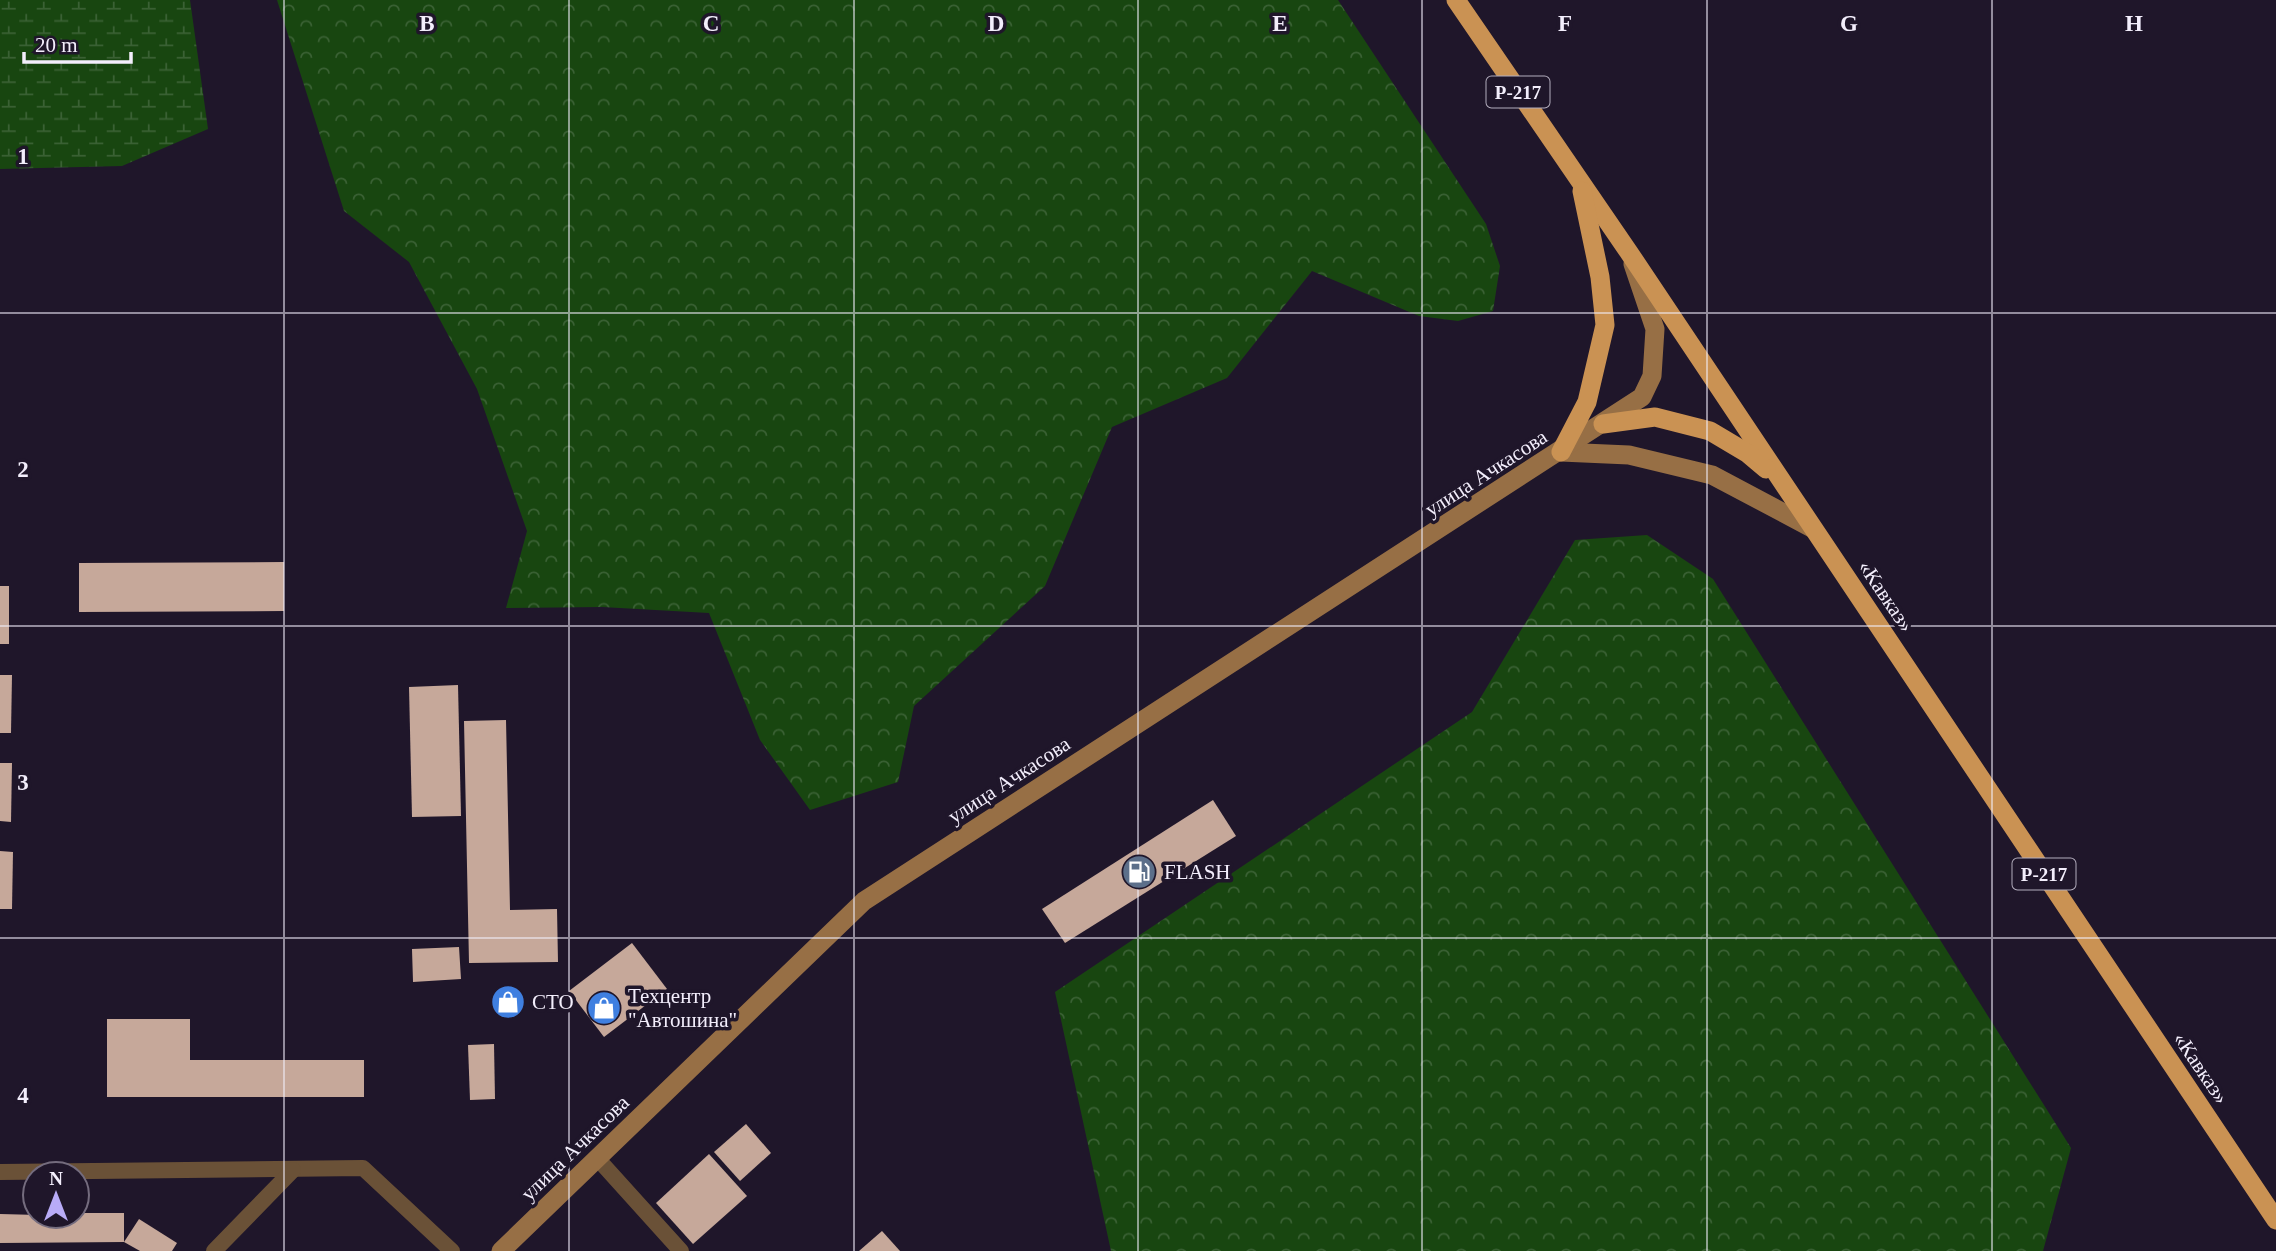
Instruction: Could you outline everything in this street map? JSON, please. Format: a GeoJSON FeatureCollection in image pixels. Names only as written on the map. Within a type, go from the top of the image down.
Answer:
{"type":"FeatureCollection","features":[{"type":"Feature","properties":{"kind":"highway","name":"«Кавказ»"},"geometry":{"type":"LineString","coordinates":[[1456,0],[1629,251],[2276,1220]]}},
{"type":"Feature","properties":{"kind":"highway"},"geometry":{"type":"LineString","coordinates":[[1561,452],[1587,402],[1605,326],[1600,277],[1580,183]]}},
{"type":"Feature","properties":{"kind":"highway"},"geometry":{"type":"LineString","coordinates":[[1603,424],[1655,417],[1710,431],[1747,453],[1780,480]]}},
{"type":"Feature","properties":{"kind":"main road","name":"улица Ачкасова"},"geometry":{"type":"LineString","coordinates":[[501,1251],[864,901],[1643,397],[1652,376],[1655,329],[1629,251]]}},
{"type":"Feature","properties":{"kind":"main road"},"geometry":{"type":"LineString","coordinates":[[1561,452],[1629,455],[1712,475],[1812,527]]}},
{"type":"Feature","properties":{"kind":"lane"},"geometry":{"type":"LineString","coordinates":[[597,1158],[681,1251]]}},
{"type":"Feature","properties":{"kind":"lane"},"geometry":{"type":"LineString","coordinates":[[0,1172],[363,1168],[452,1251]]}},
{"type":"Feature","properties":{"kind":"lane"},"geometry":{"type":"LineString","coordinates":[[214,1251],[293,1170]]}},
{"type":"Feature","properties":{"kind":"green space"},"geometry":{"type":"Polygon","coordinates":[[[0,0],[190,0],[208,129],[122,166],[0,169],[0,0]]]}},
{"type":"Feature","properties":{"kind":"green space"},"geometry":{"type":"Polygon","coordinates":[[[277,0],[1338,0],[1486,224],[1500,266],[1493,311],[1458,321],[1419,316],[1312,271],[1227,378],[1112,427],[1045,586],[914,706],[898,782],[810,810],[760,740],[709,613],[602,607],[506,608],[527,531],[477,389],[409,262],[344,211],[277,0]]]}},
{"type":"Feature","properties":{"kind":"green space"},"geometry":{"type":"Polygon","coordinates":[[[1647,535],[1713,579],[2071,1148],[2043,1251],[1111,1251],[1055,992],[1472,712],[1575,540],[1647,535]]]}},
{"type":"Feature","properties":{"kind":"building"},"geometry":{"type":"Polygon","coordinates":[[[284,562],[284,611],[79,612],[79,563],[284,562]]]}},
{"type":"Feature","properties":{"kind":"building"},"geometry":{"type":"Polygon","coordinates":[[[0,586],[9,586],[9,644],[0,644],[0,586]]]}},
{"type":"Feature","properties":{"kind":"building"},"geometry":{"type":"Polygon","coordinates":[[[0,675],[12,675],[11,733],[0,733],[0,675]]]}},
{"type":"Feature","properties":{"kind":"building"},"geometry":{"type":"Polygon","coordinates":[[[458,685],[461,816],[412,817],[409,687],[458,685]]]}},
{"type":"Feature","properties":{"kind":"building"},"geometry":{"type":"Polygon","coordinates":[[[506,720],[510,910],[557,909],[558,962],[469,963],[464,721],[506,720]]]}},
{"type":"Feature","properties":{"kind":"building"},"geometry":{"type":"Polygon","coordinates":[[[0,763],[12,763],[11,822],[0,821],[0,763]]]}},
{"type":"Feature","properties":{"kind":"building","name":"FLASH"},"geometry":{"type":"Polygon","coordinates":[[[1213,800],[1236,836],[1065,943],[1042,909],[1213,800]]]}},
{"type":"Feature","properties":{"kind":"building"},"geometry":{"type":"Polygon","coordinates":[[[0,851],[13,852],[12,909],[0,909],[0,851]]]}},
{"type":"Feature","properties":{"kind":"building"},"geometry":{"type":"Polygon","coordinates":[[[632,943],[667,989],[604,1037],[569,991],[632,943]]]}},
{"type":"Feature","properties":{"kind":"building"},"geometry":{"type":"Polygon","coordinates":[[[459,947],[461,979],[413,982],[412,949],[459,947]]]}},
{"type":"Feature","properties":{"kind":"building"},"geometry":{"type":"Polygon","coordinates":[[[107,1019],[190,1019],[190,1060],[364,1060],[364,1097],[107,1097],[107,1019]]]}},
{"type":"Feature","properties":{"kind":"building"},"geometry":{"type":"Polygon","coordinates":[[[494,1044],[495,1099],[470,1100],[468,1045],[494,1044]]]}},
{"type":"Feature","properties":{"kind":"building"},"geometry":{"type":"Polygon","coordinates":[[[746,1124],[771,1153],[740,1181],[714,1152],[746,1124]]]}},
{"type":"Feature","properties":{"kind":"building"},"geometry":{"type":"Polygon","coordinates":[[[709,1154],[747,1196],[693,1244],[656,1203],[709,1154]]]}},
{"type":"Feature","properties":{"kind":"building"},"geometry":{"type":"Polygon","coordinates":[[[91,1213],[124,1213],[124,1242],[0,1243],[0,1214],[21,1215],[21,1230],[91,1230],[91,1213]]]}},
{"type":"Feature","properties":{"kind":"building"},"geometry":{"type":"Polygon","coordinates":[[[139,1219],[177,1243],[172,1251],[140,1251],[124,1242],[139,1219]]]}},
{"type":"Feature","properties":{"kind":"building"},"geometry":{"type":"Polygon","coordinates":[[[882,1231],[900,1251],[859,1251],[882,1231]]]}},
{"type":"Feature","properties":{"kind":"place","name":"FLASH"},"geometry":{"type":"Point","coordinates":[1139,872]}},
{"type":"Feature","properties":{"kind":"place","name":"СТО"},"geometry":{"type":"Point","coordinates":[508,1002]}},
{"type":"Feature","properties":{"kind":"place","name":"Техцентр \"Автошина\""},"geometry":{"type":"Point","coordinates":[604,1008]}}]}
